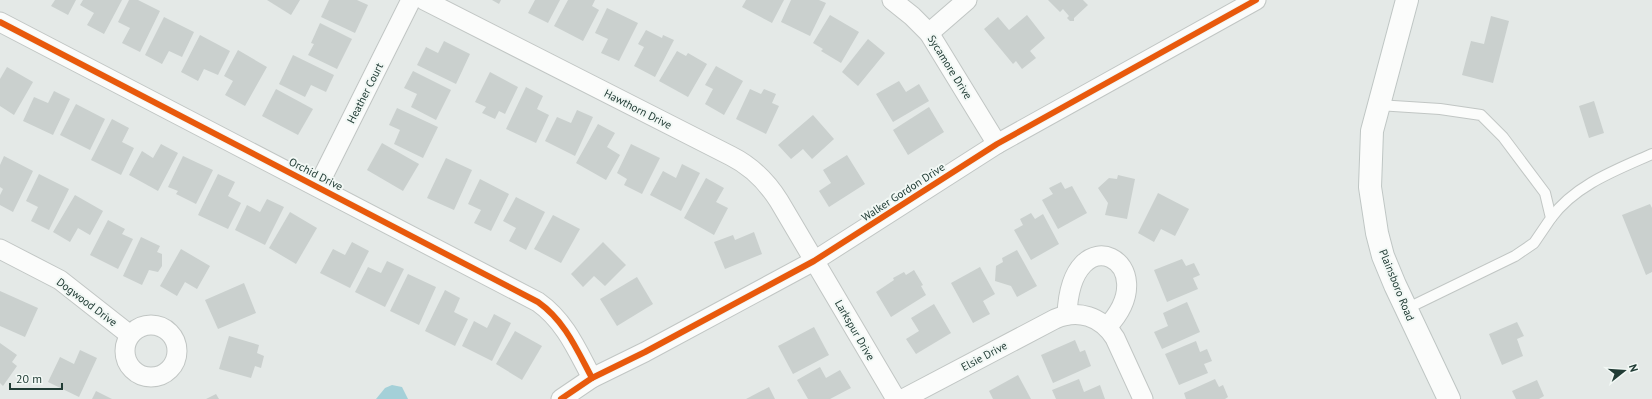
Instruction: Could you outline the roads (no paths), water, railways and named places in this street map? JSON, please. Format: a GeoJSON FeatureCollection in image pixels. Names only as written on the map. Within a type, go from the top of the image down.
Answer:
{"type":"FeatureCollection","features":[{"type":"Feature","properties":{"kind":"street","name":"Heather Court"},"geometry":{"type":"LineString","coordinates":[[318,186],[411,0]]}},
{"type":"Feature","properties":{"kind":"street","name":"Hawthorn Drive"},"geometry":{"type":"LineString","coordinates":[[424,0],[745,164],[758,175],[773,192],[814,261]]}},
{"type":"Feature","properties":{"kind":"street","name":"Sycamore Drive"},"geometry":{"type":"LineString","coordinates":[[892,0],[912,16],[929,33],[997,144]]}},
{"type":"Feature","properties":{"kind":"street"},"geometry":{"type":"LineString","coordinates":[[929,33],[967,0]]}},
{"type":"Feature","properties":{"kind":"street","name":"Walker Gordon Drive"},"geometry":{"type":"LineString","coordinates":[[561,399],[592,378],[658,345],[814,261],[997,144],[1256,0]]}},
{"type":"Feature","properties":{"kind":"street","name":"Plainsboro Road"},"geometry":{"type":"LineString","coordinates":[[1407,0],[1372,131],[1370,187],[1383,256],[1406,309],[1449,399]]}},
{"type":"Feature","properties":{"kind":"street","name":"Orchid Drive"},"geometry":{"type":"LineString","coordinates":[[0,22],[318,186],[538,302],[554,315],[567,331],[592,378]]}},
{"type":"Feature","properties":{"kind":"street","name":"Dogwood Drive"},"geometry":{"type":"LineString","coordinates":[[0,249],[60,280],[130,335]]}},
{"type":"Feature","properties":{"kind":"street"},"geometry":{"type":"LineString","coordinates":[[1067,315],[1073,280],[1080,266],[1092,257],[1108,257],[1117,262],[1124,270],[1127,284],[1125,296],[1120,309],[1114,320],[1107,327]]}},
{"type":"Feature","properties":{"kind":"street","name":"Larkspur Drive"},"geometry":{"type":"LineString","coordinates":[[814,261],[896,399]]}},
{"type":"Feature","properties":{"kind":"street","name":"Elsie Drive"},"geometry":{"type":"LineString","coordinates":[[903,399],[1054,319],[1067,315],[1087,315],[1098,320],[1107,327],[1115,338],[1143,399]]}},
{"type":"Feature","properties":{"kind":"lane"},"geometry":{"type":"LineString","coordinates":[[1378,105],[1440,109],[1481,115],[1503,137],[1545,193],[1551,218]]}},
{"type":"Feature","properties":{"kind":"lane"},"geometry":{"type":"LineString","coordinates":[[1406,309],[1516,256],[1534,243],[1551,218],[1568,198],[1607,174],[1652,154]]}},
{"type":"Feature","properties":{"kind":"water"},"geometry":{"type":"Polygon","coordinates":[[[392,385],[402,387],[408,399],[376,399],[385,388],[392,385]]]}}]}
